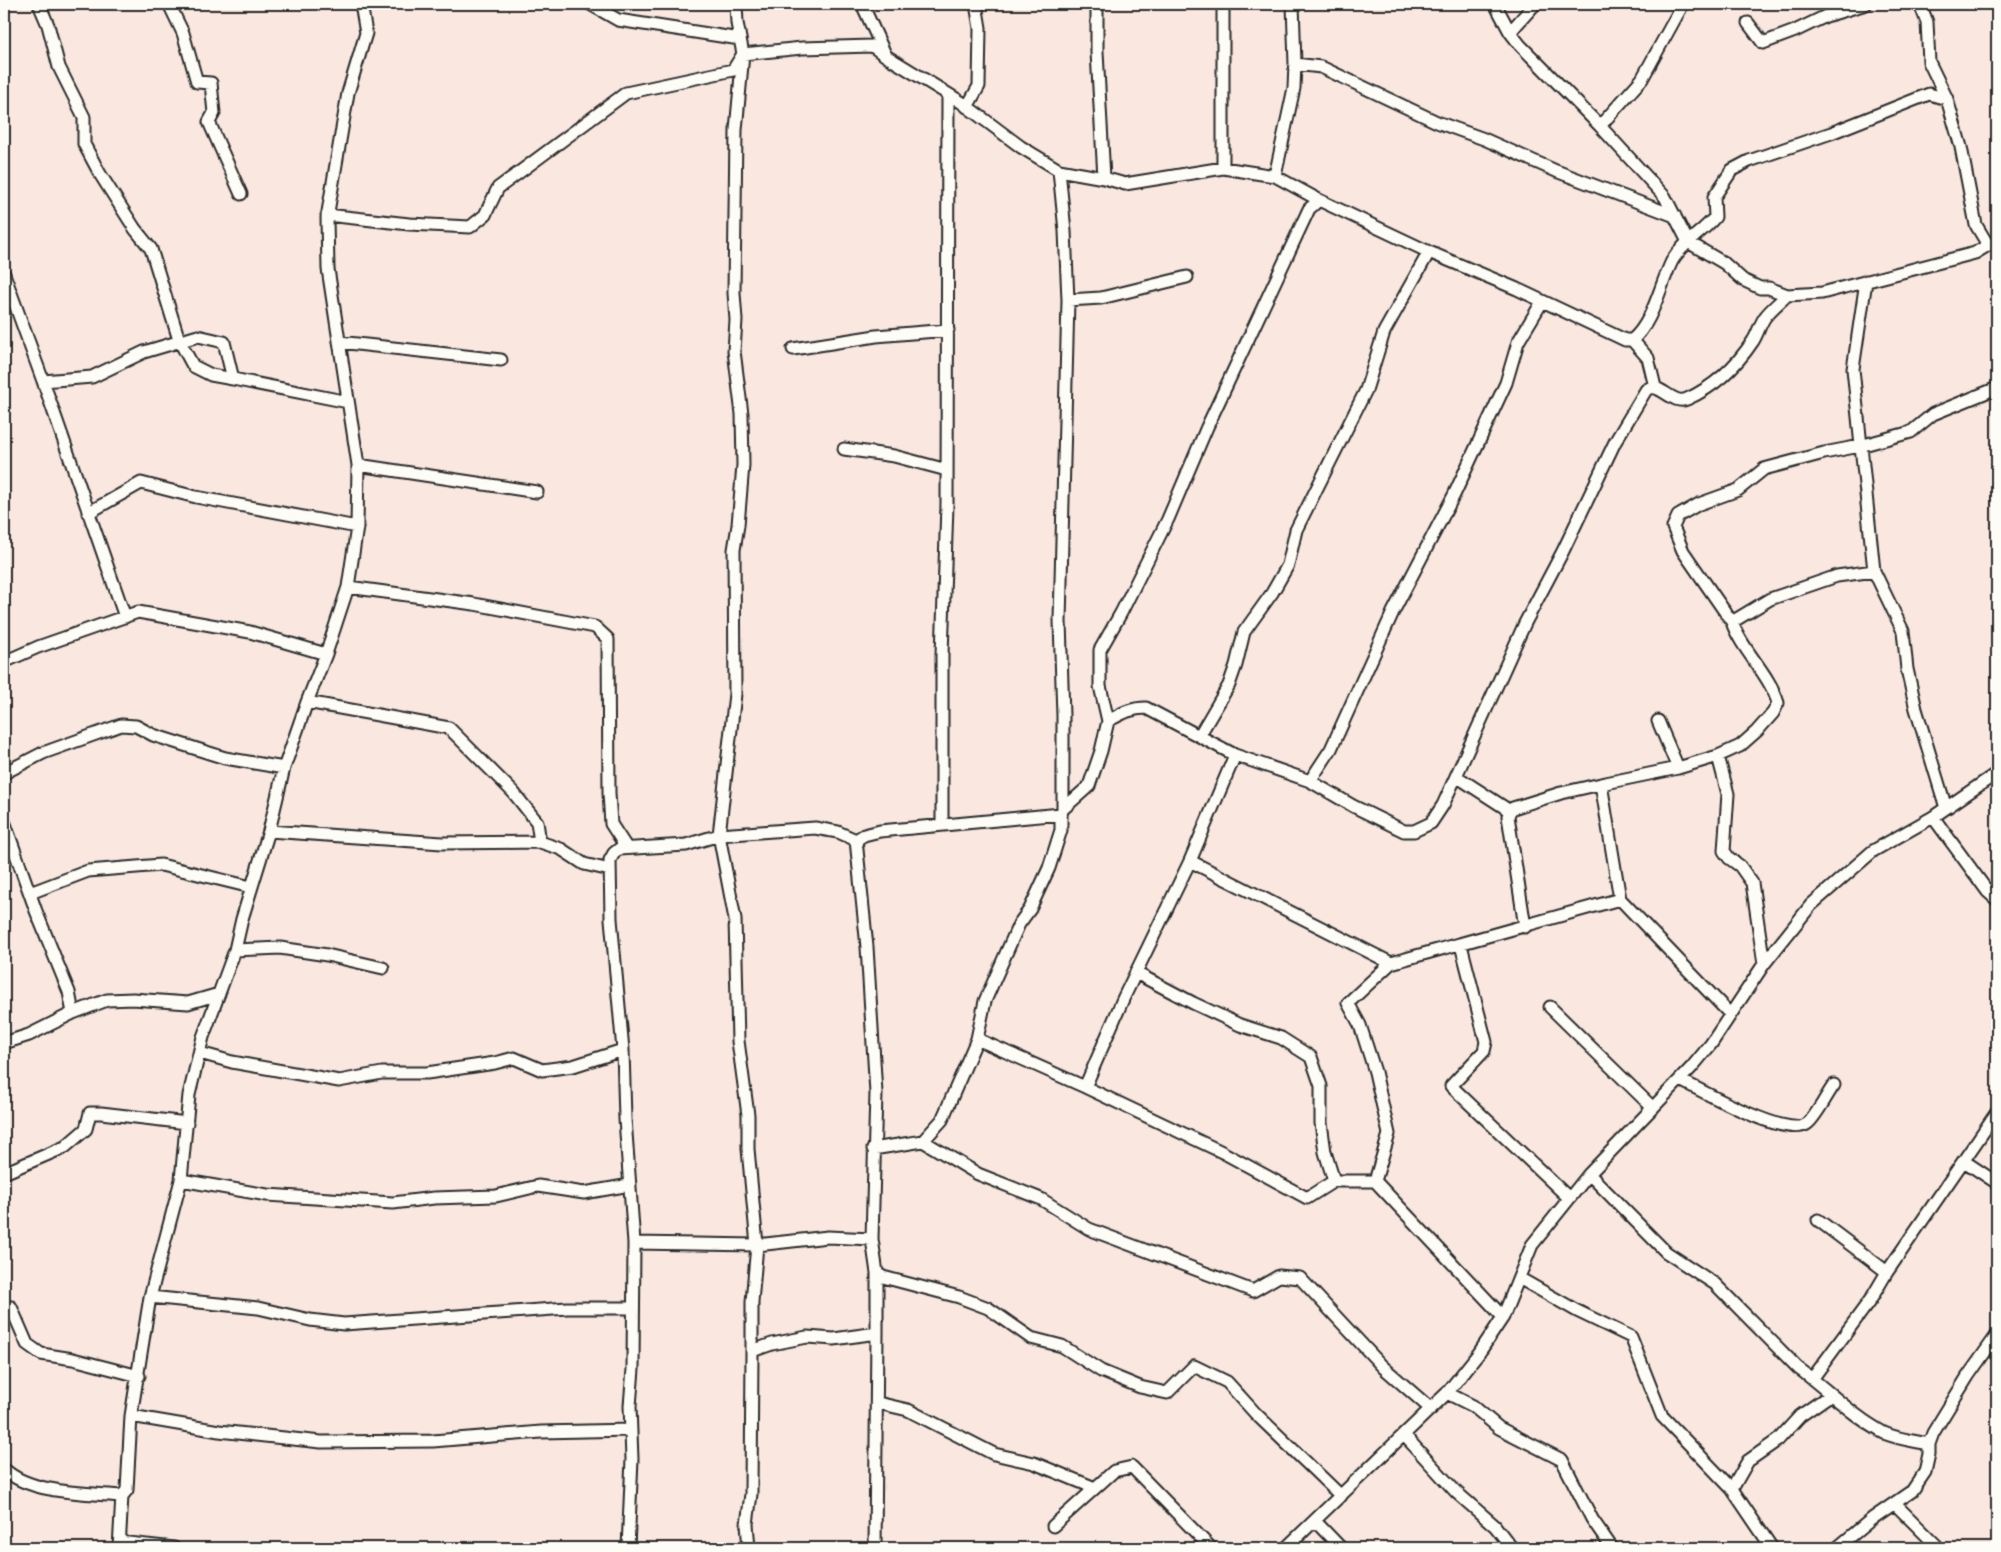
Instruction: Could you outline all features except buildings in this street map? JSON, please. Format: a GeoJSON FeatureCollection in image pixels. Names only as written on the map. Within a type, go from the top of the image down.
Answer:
{"type":"FeatureCollection","features":[{"type":"Feature","properties":{"kind":"street"},"geometry":{"type":"LineString","coordinates":[[39,4],[48,25],[59,67],[84,117],[84,144],[100,174],[130,221],[151,249],[179,340],[193,366],[211,375],[348,402]]}},
{"type":"Feature","properties":{"kind":"street"},"geometry":{"type":"LineString","coordinates":[[169,4],[184,33],[197,82],[211,83],[214,113],[210,122],[241,194]]}},
{"type":"Feature","properties":{"kind":"street"},"geometry":{"type":"LineString","coordinates":[[174,1548],[119,1545],[122,1496],[127,1490],[131,1416],[139,1376],[150,1297],[181,1180],[189,1095],[203,1036],[235,950],[251,887],[269,831],[284,768],[326,654],[348,587],[358,527],[358,465],[328,268],[327,216],[348,93],[366,33],[361,4]]}},
{"type":"Feature","properties":{"kind":"street"},"geometry":{"type":"LineString","coordinates":[[590,4],[618,20],[740,39]]}},
{"type":"Feature","properties":{"kind":"street"},"geometry":{"type":"LineString","coordinates":[[736,4],[737,23],[743,54],[735,140],[734,351],[742,414],[742,465],[738,525],[734,550],[735,694],[719,835],[735,919],[738,1041],[748,1115],[748,1148],[757,1245],[752,1302],[751,1494],[747,1524],[749,1548]]}},
{"type":"Feature","properties":{"kind":"street"},"geometry":{"type":"LineString","coordinates":[[862,4],[886,56]]}},
{"type":"Feature","properties":{"kind":"street"},"geometry":{"type":"LineString","coordinates":[[967,107],[979,86],[980,28],[976,4]]}},
{"type":"Feature","properties":{"kind":"street"},"geometry":{"type":"LineString","coordinates":[[1097,4],[1097,52],[1104,178]]}},
{"type":"Feature","properties":{"kind":"street"},"geometry":{"type":"LineString","coordinates":[[1223,4],[1224,168]]}},
{"type":"Feature","properties":{"kind":"street"},"geometry":{"type":"LineString","coordinates":[[1275,176],[1294,88],[1293,4]]}},
{"type":"Feature","properties":{"kind":"street"},"geometry":{"type":"LineString","coordinates":[[1495,4],[1510,32],[1665,197],[1688,242],[1724,263],[1743,280],[1760,288],[1769,288],[1787,295],[1822,293],[1975,253],[1993,245],[1976,225],[1961,147],[1947,100],[1930,62],[1927,22],[1920,4]]}},
{"type":"Feature","properties":{"kind":"street"},"geometry":{"type":"LineString","coordinates":[[1510,32],[1535,4]]}},
{"type":"Feature","properties":{"kind":"street"},"geometry":{"type":"LineString","coordinates":[[1600,126],[1642,79],[1683,4]]}},
{"type":"Feature","properties":{"kind":"street"},"geometry":{"type":"LineString","coordinates":[[1748,23],[1763,43],[1795,31],[1826,16],[1866,4]]}},
{"type":"Feature","properties":{"kind":"street"},"geometry":{"type":"LineString","coordinates":[[743,54],[802,48],[872,46],[948,94],[1021,147],[1059,170],[1104,178],[1125,184],[1224,168],[1275,176],[1318,200],[1429,252],[1625,340],[1632,340],[1648,358],[1655,387]]}},
{"type":"Feature","properties":{"kind":"street"},"geometry":{"type":"LineString","coordinates":[[327,216],[409,224],[470,227],[485,215],[498,188],[626,93],[733,70],[743,54]]}},
{"type":"Feature","properties":{"kind":"street"},"geometry":{"type":"LineString","coordinates":[[1295,64],[1321,67],[1437,122],[1484,139],[1556,171],[1675,216]]}},
{"type":"Feature","properties":{"kind":"street"},"geometry":{"type":"LineString","coordinates":[[942,825],[942,655],[947,470],[948,94]]}},
{"type":"Feature","properties":{"kind":"street"},"geometry":{"type":"LineString","coordinates":[[1632,340],[1645,325],[1673,260],[1688,242],[1706,229],[1715,217],[1714,197],[1732,170],[1749,161],[1831,133],[1929,94],[1947,100]]}},
{"type":"Feature","properties":{"kind":"street"},"geometry":{"type":"LineString","coordinates":[[873,1149],[923,1141],[942,1120],[978,1039],[985,1001],[1019,924],[1030,909],[1049,868],[1062,830],[1063,716],[1060,621],[1068,300],[1065,231],[1059,170]]}},
{"type":"Feature","properties":{"kind":"street"},"geometry":{"type":"LineString","coordinates":[[856,840],[864,835],[880,831],[1062,811],[1089,786],[1108,721],[1100,686],[1100,650],[1121,613],[1168,519],[1207,427],[1262,314],[1295,237],[1309,210],[1318,200]]}},
{"type":"Feature","properties":{"kind":"street"},"geometry":{"type":"LineString","coordinates":[[1199,736],[1229,685],[1236,666],[1244,632],[1272,593],[1288,565],[1296,530],[1366,390],[1384,332],[1429,252]]}},
{"type":"Feature","properties":{"kind":"street"},"geometry":{"type":"LineString","coordinates":[[4,274],[44,381],[124,617]]}},
{"type":"Feature","properties":{"kind":"street"},"geometry":{"type":"LineString","coordinates":[[1068,300],[1101,298],[1187,277]]}},
{"type":"Feature","properties":{"kind":"street"},"geometry":{"type":"LineString","coordinates":[[1866,281],[1853,369],[1874,572],[1903,631],[1906,669],[1946,808]]}},
{"type":"Feature","properties":{"kind":"street"},"geometry":{"type":"LineString","coordinates":[[1108,721],[1124,711],[1146,708],[1235,754],[1310,781],[1353,806],[1404,831],[1414,831],[1431,823],[1456,776],[1525,623],[1563,551],[1610,450],[1646,390],[1650,387],[1655,387],[1679,401],[1686,400],[1718,380],[1753,341],[1765,317],[1787,295]]}},
{"type":"Feature","properties":{"kind":"street"},"geometry":{"type":"LineString","coordinates":[[1310,781],[1331,749],[1393,612],[1454,495],[1506,383],[1518,342],[1542,302]]}},
{"type":"Feature","properties":{"kind":"street"},"geometry":{"type":"LineString","coordinates":[[793,349],[876,336],[948,330]]}},
{"type":"Feature","properties":{"kind":"street"},"geometry":{"type":"LineString","coordinates":[[44,381],[92,377],[144,352],[179,340],[198,336],[224,342],[233,379]]}},
{"type":"Feature","properties":{"kind":"street"},"geometry":{"type":"LineString","coordinates":[[339,342],[501,360]]}},
{"type":"Feature","properties":{"kind":"street"},"geometry":{"type":"LineString","coordinates":[[1525,927],[1508,816],[1513,808],[1561,793],[1678,768],[1718,756],[1740,746],[1757,731],[1778,703],[1757,663],[1736,635],[1732,622],[1682,551],[1672,527],[1678,516],[1699,504],[1738,490],[1764,469],[1911,432],[1933,414],[1997,388]]}},
{"type":"Feature","properties":{"kind":"street"},"geometry":{"type":"LineString","coordinates":[[844,449],[894,456],[947,470]]}},
{"type":"Feature","properties":{"kind":"street"},"geometry":{"type":"LineString","coordinates":[[358,465],[537,492]]}},
{"type":"Feature","properties":{"kind":"street"},"geometry":{"type":"LineString","coordinates":[[88,513],[140,483],[196,497],[358,527]]}},
{"type":"Feature","properties":{"kind":"street"},"geometry":{"type":"LineString","coordinates":[[1732,622],[1778,596],[1837,576],[1874,572]]}},
{"type":"Feature","properties":{"kind":"street"},"geometry":{"type":"LineString","coordinates":[[348,587],[474,604],[594,627],[608,639],[611,824],[626,848]]}},
{"type":"Feature","properties":{"kind":"street"},"geometry":{"type":"LineString","coordinates":[[5,658],[138,612],[241,630],[326,654]]}},
{"type":"Feature","properties":{"kind":"street"},"geometry":{"type":"LineString","coordinates":[[307,702],[449,728],[500,778],[537,822],[540,842]]}},
{"type":"Feature","properties":{"kind":"street"},"geometry":{"type":"LineString","coordinates":[[1658,721],[1678,768]]}},
{"type":"Feature","properties":{"kind":"street"},"geometry":{"type":"LineString","coordinates":[[4,773],[44,753],[121,725],[136,726],[154,735],[225,758],[284,768]]}},
{"type":"Feature","properties":{"kind":"street"},"geometry":{"type":"LineString","coordinates":[[1085,1087],[1123,999],[1190,861],[1235,754]]}},
{"type":"Feature","properties":{"kind":"street"},"geometry":{"type":"LineString","coordinates":[[1718,756],[1728,794],[1724,851],[1740,866],[1752,884],[1764,964]]}},
{"type":"Feature","properties":{"kind":"street"},"geometry":{"type":"LineString","coordinates":[[1286,1548],[1447,1393],[1479,1353],[1503,1317],[1532,1245],[1589,1174],[1680,1080],[1711,1044],[1764,964],[1816,901],[1873,851],[1946,808],[1997,773]]}},
{"type":"Feature","properties":{"kind":"street"},"geometry":{"type":"LineString","coordinates":[[1456,776],[1510,811]]}},
{"type":"Feature","properties":{"kind":"street"},"geometry":{"type":"LineString","coordinates":[[1601,784],[1620,899],[1730,1014]]}},
{"type":"Feature","properties":{"kind":"street"},"geometry":{"type":"LineString","coordinates":[[1933,816],[1988,892],[1997,900]]}},
{"type":"Feature","properties":{"kind":"street"},"geometry":{"type":"LineString","coordinates":[[4,821],[68,992],[73,1013]]}},
{"type":"Feature","properties":{"kind":"street"},"geometry":{"type":"LineString","coordinates":[[628,1548],[632,1459],[634,1243],[625,1119],[623,1050],[611,919],[610,860],[619,848],[686,845],[719,835],[815,828],[838,832],[856,840]]}},
{"type":"Feature","properties":{"kind":"street"},"geometry":{"type":"LineString","coordinates":[[269,831],[442,843],[540,842],[561,849],[584,864],[610,870]]}},
{"type":"Feature","properties":{"kind":"street"},"geometry":{"type":"LineString","coordinates":[[856,840],[867,947],[876,1093],[872,1239],[877,1273],[878,1403],[875,1548]]}},
{"type":"Feature","properties":{"kind":"street"},"geometry":{"type":"LineString","coordinates":[[1190,861],[1391,964]]}},
{"type":"Feature","properties":{"kind":"street"},"geometry":{"type":"LineString","coordinates":[[30,893],[88,871],[161,865],[251,887]]}},
{"type":"Feature","properties":{"kind":"street"},"geometry":{"type":"LineString","coordinates":[[1375,1181],[1389,1134],[1375,1072],[1360,1025],[1348,1002],[1391,964],[1620,899]]}},
{"type":"Feature","properties":{"kind":"street"},"geometry":{"type":"LineString","coordinates":[[1461,945],[1486,1042],[1484,1051],[1451,1086],[1569,1198]]}},
{"type":"Feature","properties":{"kind":"street"},"geometry":{"type":"LineString","coordinates":[[235,950],[280,948],[327,955],[383,968]]}},
{"type":"Feature","properties":{"kind":"street"},"geometry":{"type":"LineString","coordinates":[[1136,973],[1240,1025],[1281,1038],[1311,1057],[1321,1086],[1321,1123],[1325,1152],[1334,1181]]}},
{"type":"Feature","properties":{"kind":"street"},"geometry":{"type":"LineString","coordinates":[[4,1043],[107,1000],[188,1003],[219,994]]}},
{"type":"Feature","properties":{"kind":"street"},"geometry":{"type":"LineString","coordinates":[[1550,1007],[1653,1108]]}},
{"type":"Feature","properties":{"kind":"street"},"geometry":{"type":"LineString","coordinates":[[978,1039],[1222,1152],[1307,1198],[1334,1181],[1375,1181],[1503,1317]]}},
{"type":"Feature","properties":{"kind":"street"},"geometry":{"type":"LineString","coordinates":[[200,1053],[232,1062],[339,1082],[382,1073],[427,1073],[495,1063],[514,1058],[542,1070],[573,1066],[623,1050]]}},
{"type":"Feature","properties":{"kind":"street"},"geometry":{"type":"LineString","coordinates":[[1680,1080],[1764,1121],[1798,1127],[1807,1124],[1834,1085]]}},
{"type":"Feature","properties":{"kind":"street"},"geometry":{"type":"LineString","coordinates":[[1812,1379],[1870,1299],[1997,1112]]}},
{"type":"Feature","properties":{"kind":"street"},"geometry":{"type":"LineString","coordinates":[[4,1173],[65,1147],[86,1129],[90,1113],[187,1123]]}},
{"type":"Feature","properties":{"kind":"street"},"geometry":{"type":"LineString","coordinates":[[923,1141],[978,1174],[1040,1199],[1089,1229],[1253,1291],[1279,1276],[1300,1278],[1383,1367],[1431,1409]]}},
{"type":"Feature","properties":{"kind":"street"},"geometry":{"type":"LineString","coordinates":[[1964,1161],[1997,1183]]}},
{"type":"Feature","properties":{"kind":"street"},"geometry":{"type":"LineString","coordinates":[[1589,1174],[1666,1252],[1715,1284],[1798,1368],[1830,1395],[1885,1433],[1928,1444]]}},
{"type":"Feature","properties":{"kind":"street"},"geometry":{"type":"LineString","coordinates":[[181,1180],[267,1194],[393,1203],[434,1198],[496,1196],[538,1186],[584,1192],[630,1185]]}},
{"type":"Feature","properties":{"kind":"street"},"geometry":{"type":"LineString","coordinates":[[1818,1220],[1887,1272]]}},
{"type":"Feature","properties":{"kind":"street"},"geometry":{"type":"LineString","coordinates":[[634,1243],[757,1245],[828,1237],[872,1239]]}},
{"type":"Feature","properties":{"kind":"street"},"geometry":{"type":"LineString","coordinates":[[877,1273],[883,1277],[959,1297],[988,1308],[1032,1338],[1062,1346],[1101,1371],[1140,1387],[1167,1393],[1194,1366],[1226,1382],[1256,1414],[1341,1496]]}},
{"type":"Feature","properties":{"kind":"street"},"geometry":{"type":"LineString","coordinates":[[1519,1278],[1577,1311],[1631,1337],[1662,1416],[1732,1489],[1772,1548]]}},
{"type":"Feature","properties":{"kind":"street"},"geometry":{"type":"LineString","coordinates":[[150,1297],[258,1308],[310,1320],[344,1324],[558,1308],[633,1308]]}},
{"type":"Feature","properties":{"kind":"street"},"geometry":{"type":"LineString","coordinates":[[4,1308],[10,1307],[27,1344],[40,1354],[73,1359],[139,1376]]}},
{"type":"Feature","properties":{"kind":"street"},"geometry":{"type":"LineString","coordinates":[[752,1351],[772,1344],[807,1337],[834,1338],[877,1334]]}},
{"type":"Feature","properties":{"kind":"street"},"geometry":{"type":"LineString","coordinates":[[1837,1548],[1873,1518],[1912,1491],[1925,1472],[1929,1454],[1928,1444],[1950,1404],[1997,1336]]}},
{"type":"Feature","properties":{"kind":"street"},"geometry":{"type":"LineString","coordinates":[[1447,1393],[1473,1406],[1499,1428],[1562,1460],[1592,1520],[1612,1548]]}},
{"type":"Feature","properties":{"kind":"street"},"geometry":{"type":"LineString","coordinates":[[1732,1489],[1748,1461],[1778,1440],[1800,1416],[1830,1395]]}},
{"type":"Feature","properties":{"kind":"street"},"geometry":{"type":"LineString","coordinates":[[878,1403],[908,1410],[994,1454],[1034,1463],[1095,1488]]}},
{"type":"Feature","properties":{"kind":"street"},"geometry":{"type":"LineString","coordinates":[[131,1416],[219,1431],[321,1442],[433,1441],[541,1432],[631,1430]]}},
{"type":"Feature","properties":{"kind":"street"},"geometry":{"type":"LineString","coordinates":[[1404,1435],[1456,1492],[1495,1526],[1512,1548]]}},
{"type":"Feature","properties":{"kind":"street"},"geometry":{"type":"LineString","coordinates":[[1053,1526],[1114,1471],[1132,1467],[1212,1548]]}},
{"type":"Feature","properties":{"kind":"street"},"geometry":{"type":"LineString","coordinates":[[4,1469],[13,1478],[57,1491],[122,1496]]}},
{"type":"Feature","properties":{"kind":"street"},"geometry":{"type":"LineString","coordinates":[[1895,1504],[1939,1548]]}},
{"type":"Feature","properties":{"kind":"street"},"geometry":{"type":"LineString","coordinates":[[1316,1520],[1341,1548]]}}]}
